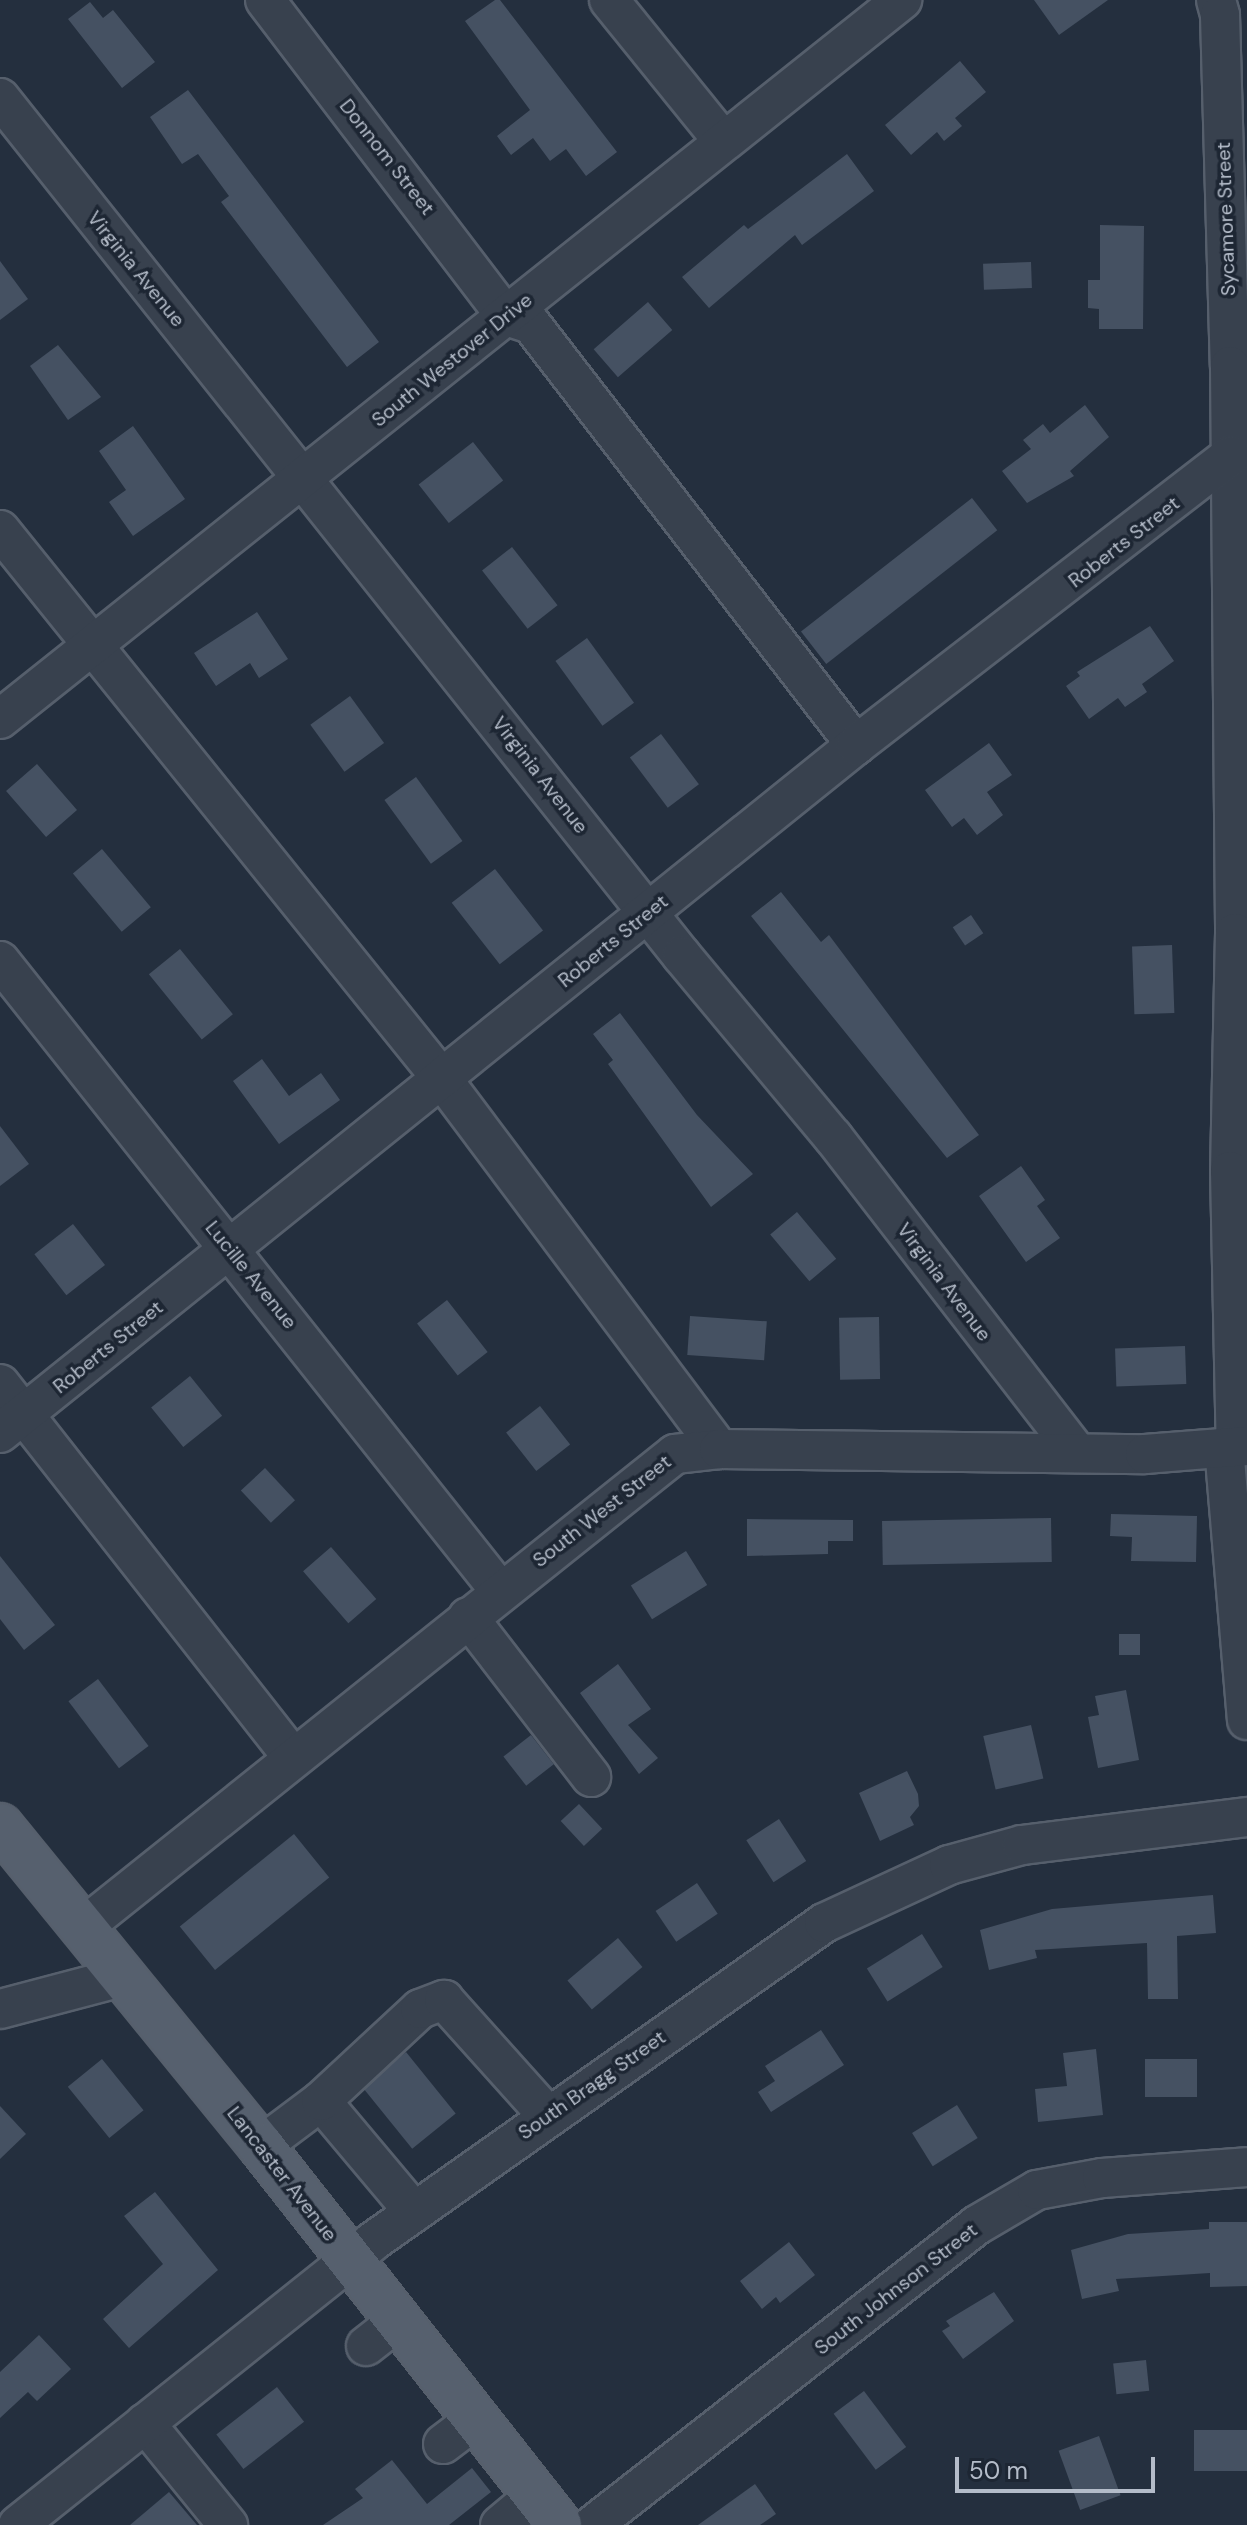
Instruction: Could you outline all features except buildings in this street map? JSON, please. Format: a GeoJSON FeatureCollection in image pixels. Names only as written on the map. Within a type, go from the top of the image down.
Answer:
{"type":"FeatureCollection","features":[{"type":"Feature","properties":{"kind":"main road","name":"Lancaster Avenue"},"geometry":{"type":"LineString","coordinates":[[0,1826],[350,2260],[382,2334],[459,2432],[548,2510]]}},
{"type":"Feature","properties":{"kind":"street","name":"Donnom Street"},"geometry":{"type":"LineString","coordinates":[[265,0],[506,316]]}},
{"type":"Feature","properties":{"kind":"street"},"geometry":{"type":"LineString","coordinates":[[609,0],[723,141]]}},
{"type":"Feature","properties":{"kind":"street","name":"South Westover Drive"},"geometry":{"type":"LineString","coordinates":[[0,719],[902,0]]}},
{"type":"Feature","properties":{"kind":"street","name":"Sycamore Street"},"geometry":{"type":"LineString","coordinates":[[1216,0],[1221,31],[1240,967],[1230,1171],[1236,1446],[1247,1720]]}},
{"type":"Feature","properties":{"kind":"street","name":"Virginia Avenue"},"geometry":{"type":"LineString","coordinates":[[0,98],[648,913],[833,1137],[1077,1453]]}},
{"type":"Feature","properties":{"kind":"street"},"geometry":{"type":"LineString","coordinates":[[506,316],[531,324],[856,745]]}},
{"type":"Feature","properties":{"kind":"street","name":"Roberts Street"},"geometry":{"type":"LineString","coordinates":[[13,1424],[856,745],[1231,455]]}},
{"type":"Feature","properties":{"kind":"street"},"geometry":{"type":"LineString","coordinates":[[0,530],[443,1080],[719,1449]]}},
{"type":"Feature","properties":{"kind":"street","name":"Lucille Avenue"},"geometry":{"type":"LineString","coordinates":[[0,961],[500,1591]]}},
{"type":"Feature","properties":{"kind":"street"},"geometry":{"type":"LineString","coordinates":[[0,1384],[13,1424],[293,1758]]}},
{"type":"Feature","properties":{"kind":"street","name":"South West Street"},"geometry":{"type":"LineString","coordinates":[[82,1928],[675,1454],[719,1449],[1077,1453],[1236,1446]]}},
{"type":"Feature","properties":{"kind":"street"},"geometry":{"type":"LineString","coordinates":[[468,1617],[591,1777]]}},
{"type":"Feature","properties":{"kind":"street","name":"South Bragg Street"},"geometry":{"type":"LineString","coordinates":[[18,2525],[414,2212],[824,1923],[949,1865],[1022,1845],[1247,1817]]}},
{"type":"Feature","properties":{"kind":"street"},"geometry":{"type":"LineString","coordinates":[[0,2009],[122,1977]]}},
{"type":"Feature","properties":{"kind":"street"},"geometry":{"type":"LineString","coordinates":[[261,2146],[321,2101],[420,2009],[444,2000],[548,2116]]}},
{"type":"Feature","properties":{"kind":"street"},"geometry":{"type":"LineString","coordinates":[[321,2101],[414,2212]]}},
{"type":"Feature","properties":{"kind":"street","name":"South Johnson Street"},"geometry":{"type":"LineString","coordinates":[[593,2525],[977,2225],[1037,2190],[1102,2178],[1247,2167]]}},
{"type":"Feature","properties":{"kind":"street"},"geometry":{"type":"LineString","coordinates":[[145,2423],[228,2525]]}},
{"type":"Feature","properties":{"kind":"street"},"geometry":{"type":"LineString","coordinates":[[500,2525],[548,2510]]}}]}
